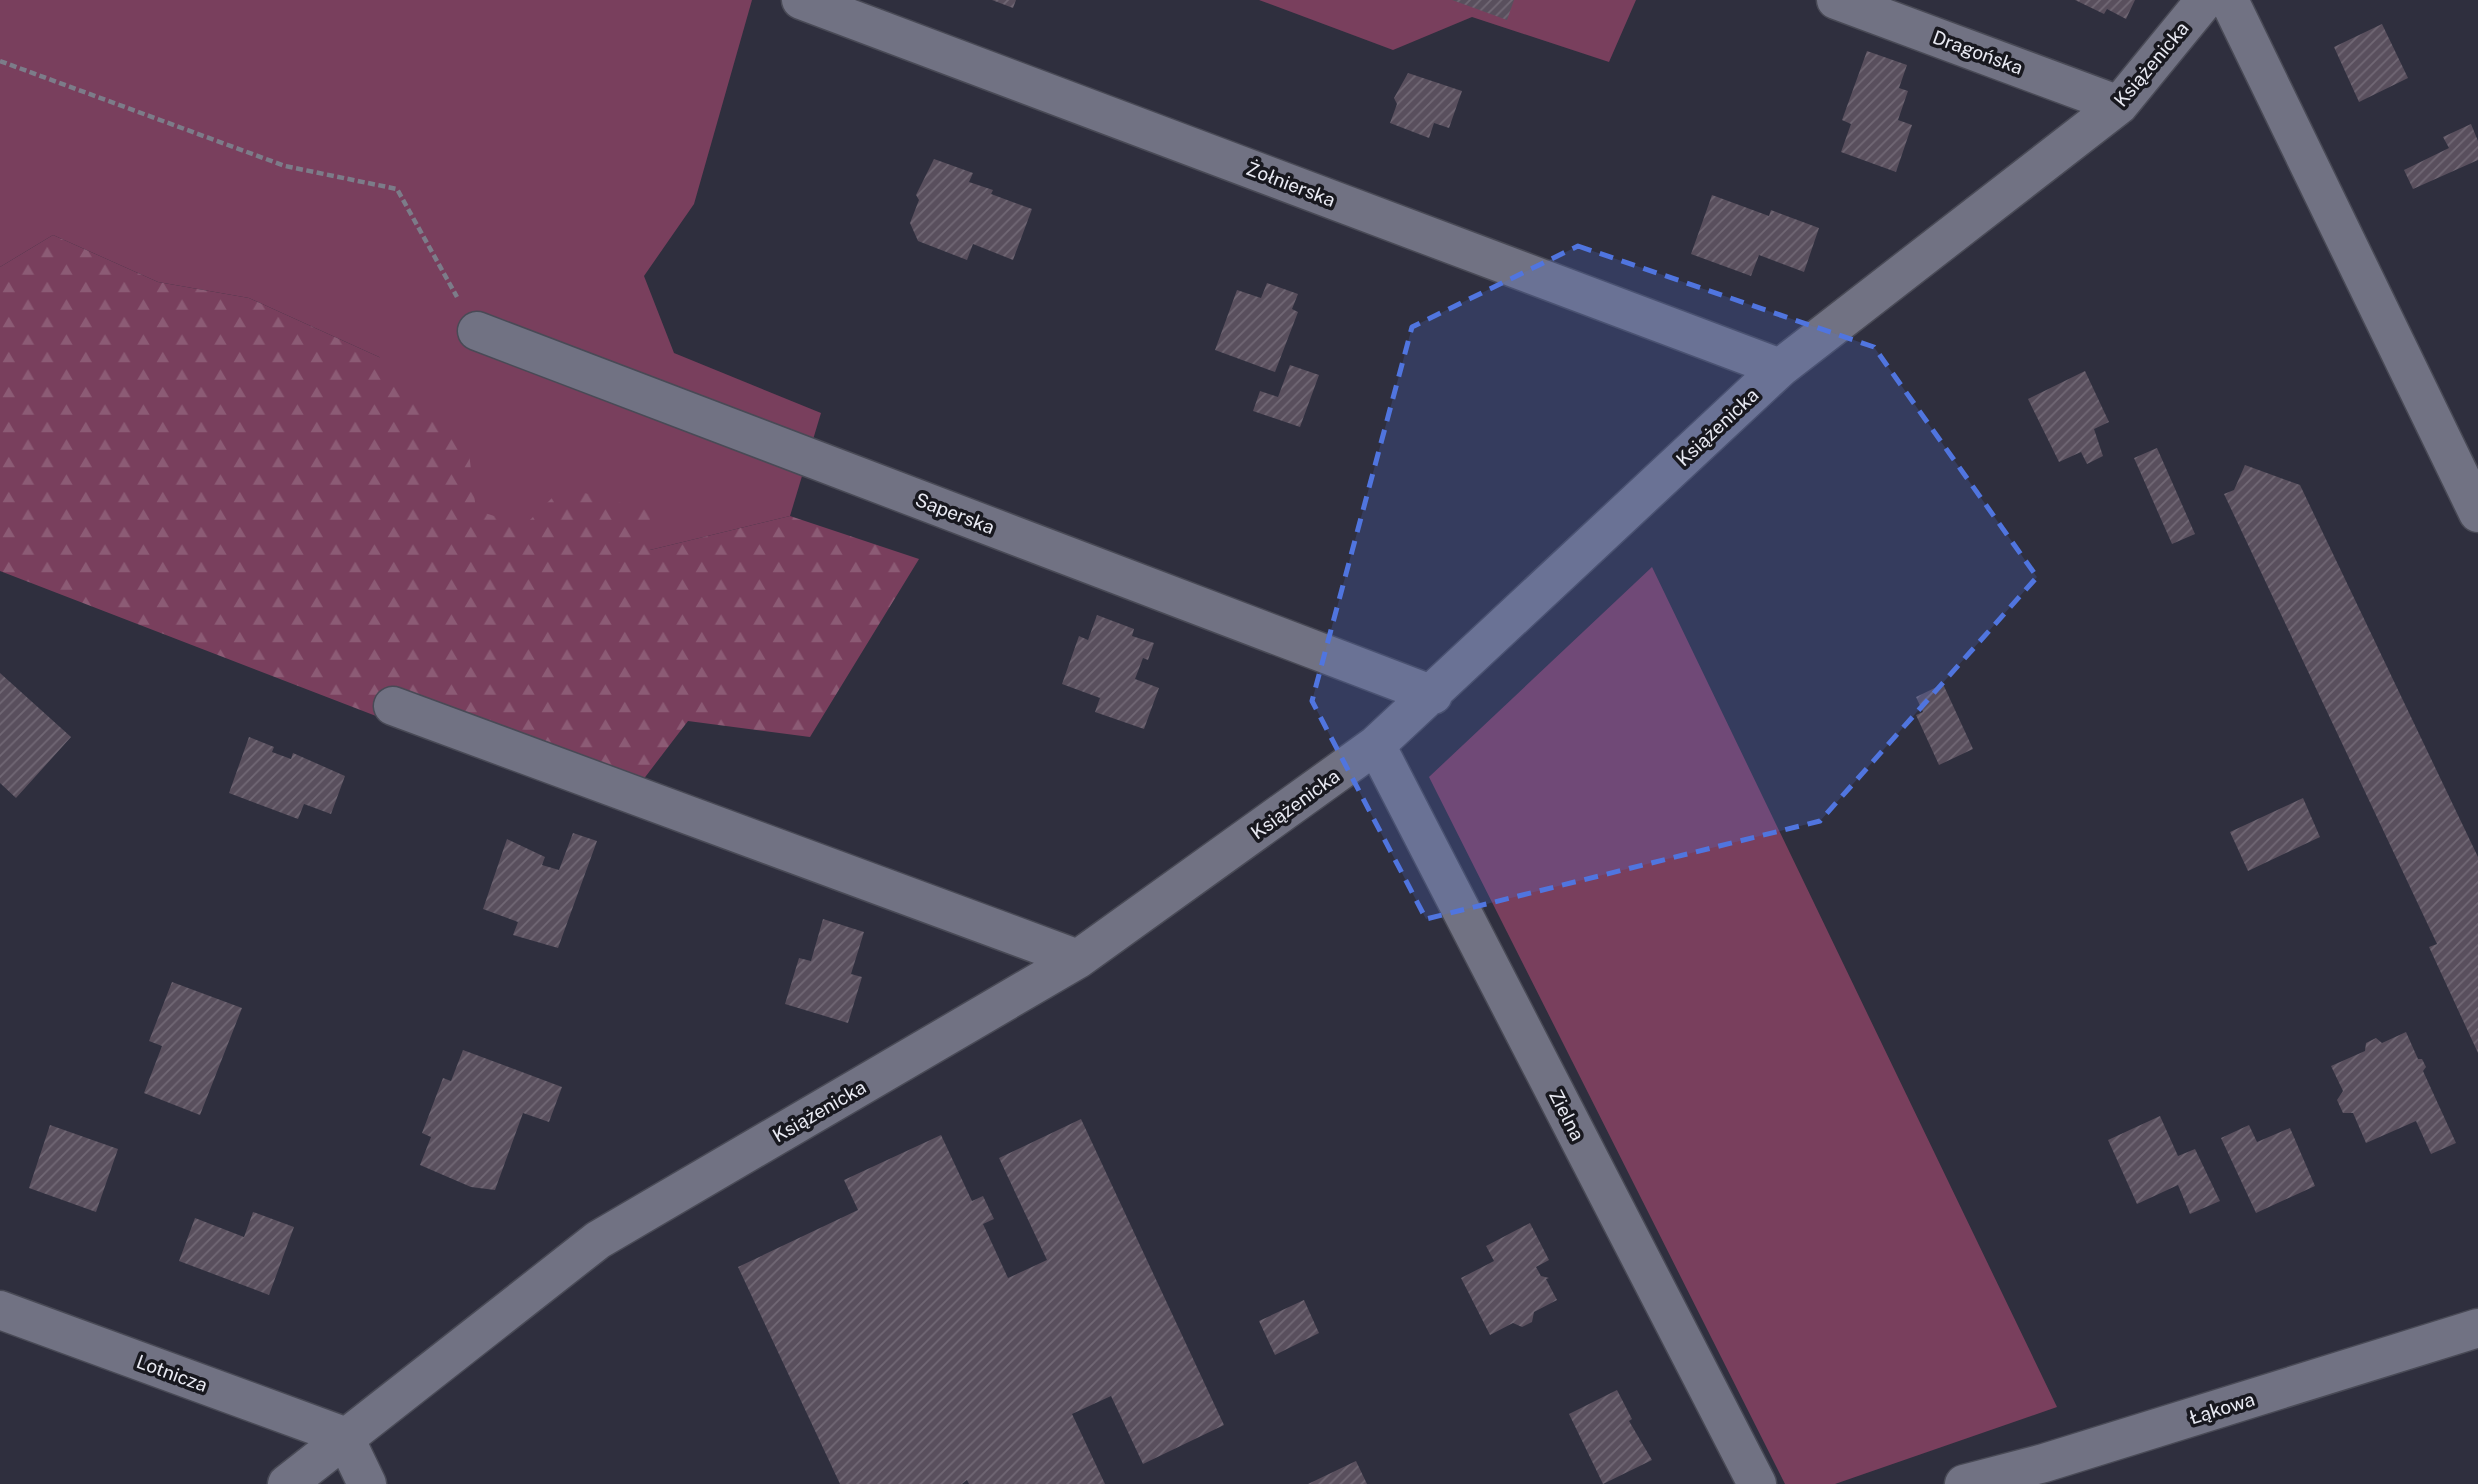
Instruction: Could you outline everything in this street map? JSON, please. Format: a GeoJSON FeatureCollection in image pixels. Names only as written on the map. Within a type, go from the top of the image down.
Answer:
{"type":"FeatureCollection","features":[{"type":"Feature","properties":{"kind":"street","name":"Żołnierska"},"geometry":{"type":"LineString","coordinates":[[801,0],[1780,368]]}},
{"type":"Feature","properties":{"kind":"street","name":"Dragońska"},"geometry":{"type":"LineString","coordinates":[[1836,0],[2119,105]]}},
{"type":"Feature","properties":{"kind":"street","name":"Książenicka"},"geometry":{"type":"LineString","coordinates":[[287,1484],[344,1436],[598,1240],[1078,959],[1376,746],[1780,368],[2119,105],[2205,0]]}},
{"type":"Feature","properties":{"kind":"street"},"geometry":{"type":"LineString","coordinates":[[2229,0],[2478,513]]}},
{"type":"Feature","properties":{"kind":"street","name":"Saperska"},"geometry":{"type":"LineString","coordinates":[[477,331],[1433,695]]}},
{"type":"Feature","properties":{"kind":"street"},"geometry":{"type":"LineString","coordinates":[[393,706],[1078,959]]}},
{"type":"Feature","properties":{"kind":"street","name":"Zielna"},"geometry":{"type":"LineString","coordinates":[[1376,746],[1757,1484]]}},
{"type":"Feature","properties":{"kind":"street","name":"Lotnicza"},"geometry":{"type":"LineString","coordinates":[[0,1310],[344,1436]]}},
{"type":"Feature","properties":{"kind":"street","name":"Łąkowa"},"geometry":{"type":"LineString","coordinates":[[1964,1484],[2049,1473],[2478,1328]]}},
{"type":"Feature","properties":{"kind":"street"},"geometry":{"type":"LineString","coordinates":[[344,1436],[367,1484]]}},
{"type":"Feature","properties":{"kind":"path"},"geometry":{"type":"LineString","coordinates":[[0,61],[285,166],[397,189],[477,331]]}},
{"type":"Feature","properties":{"kind":"highlighted area"},"geometry":{"type":"Polygon","coordinates":[[[1578,246],[1874,347],[2037,577],[1820,821],[1426,919],[1312,701],[1412,327],[1578,246]]]}},
{"type":"Feature","properties":{"kind":"green space"},"geometry":{"type":"Polygon","coordinates":[[[0,0],[752,0],[694,204],[644,276],[674,353],[821,413],[790,516],[650,550],[460,515],[379,357],[249,298],[158,282],[53,235],[0,267],[0,0]]]}},
{"type":"Feature","properties":{"kind":"green space"},"geometry":{"type":"Polygon","coordinates":[[[1259,0],[1636,0],[1609,62],[1472,17],[1393,50],[1259,0]]]}},
{"type":"Feature","properties":{"kind":"green space"},"geometry":{"type":"Polygon","coordinates":[[[53,235],[158,282],[249,298],[379,357],[467,437],[476,510],[524,526],[563,487],[650,511],[650,550],[790,516],[919,559],[810,737],[688,721],[620,810],[0,571],[0,267],[53,235]]]}},
{"type":"Feature","properties":{"kind":"green space"},"geometry":{"type":"Polygon","coordinates":[[[1652,567],[2057,1407],[1835,1484],[1785,1484],[1429,777],[1652,567]]]}},
{"type":"Feature","properties":{"kind":"building"},"geometry":{"type":"Polygon","coordinates":[[[992,0],[1016,0],[1013,8],[992,0]]]}},
{"type":"Feature","properties":{"kind":"building"},"geometry":{"type":"Polygon","coordinates":[[[1452,0],[1514,0],[1507,20],[1452,0]]]}},
{"type":"Feature","properties":{"kind":"building"},"geometry":{"type":"Polygon","coordinates":[[[2075,0],[2135,0],[2126,19],[2107,9],[2104,14],[2075,0]]]}},
{"type":"Feature","properties":{"kind":"building"},"geometry":{"type":"Polygon","coordinates":[[[2382,24],[2408,78],[2359,102],[2334,47],[2382,24]]]}},
{"type":"Feature","properties":{"kind":"building"},"geometry":{"type":"Polygon","coordinates":[[[1867,51],[1907,65],[1899,88],[1908,91],[1898,120],[1912,125],[1896,172],[1841,152],[1851,124],[1842,120],[1867,51]]]}},
{"type":"Feature","properties":{"kind":"building"},"geometry":{"type":"Polygon","coordinates":[[[1408,73],[1462,91],[1449,128],[1434,123],[1429,138],[1390,123],[1397,104],[1394,98],[1408,73]]]}},
{"type":"Feature","properties":{"kind":"building"},"geometry":{"type":"Polygon","coordinates":[[[2471,124],[2478,141],[2478,160],[2413,189],[2404,170],[2449,148],[2443,137],[2471,124]]]}},
{"type":"Feature","properties":{"kind":"building"},"geometry":{"type":"Polygon","coordinates":[[[934,159],[973,173],[969,182],[993,190],[991,194],[1032,209],[1013,260],[973,244],[967,260],[918,241],[910,223],[919,200],[916,195],[934,159]]]}},
{"type":"Feature","properties":{"kind":"building"},"geometry":{"type":"Polygon","coordinates":[[[1712,195],[1769,216],[1771,210],[1819,228],[1804,272],[1759,255],[1751,276],[1691,254],[1712,195]]]}},
{"type":"Feature","properties":{"kind":"building"},"geometry":{"type":"Polygon","coordinates":[[[1267,283],[1298,294],[1292,309],[1298,312],[1275,372],[1215,350],[1237,290],[1261,298],[1267,283]]]}},
{"type":"Feature","properties":{"kind":"building"},"geometry":{"type":"Polygon","coordinates":[[[1290,365],[1319,375],[1300,427],[1253,411],[1260,391],[1278,397],[1290,365]]]}},
{"type":"Feature","properties":{"kind":"building"},"geometry":{"type":"Polygon","coordinates":[[[2085,371],[2109,422],[2094,429],[2103,456],[2087,464],[2081,452],[2059,462],[2028,399],[2085,371]]]}},
{"type":"Feature","properties":{"kind":"building"},"geometry":{"type":"Polygon","coordinates":[[[2157,448],[2195,534],[2172,544],[2134,458],[2157,448]]]}},
{"type":"Feature","properties":{"kind":"building"},"geometry":{"type":"Polygon","coordinates":[[[2245,465],[2300,485],[2478,857],[2478,1053],[2429,947],[2437,944],[2224,494],[2234,490],[2245,465]]]}},
{"type":"Feature","properties":{"kind":"building"},"geometry":{"type":"Polygon","coordinates":[[[1097,615],[1134,629],[1132,636],[1154,643],[1148,660],[1143,658],[1135,679],[1159,688],[1144,729],[1095,712],[1100,698],[1062,684],[1079,636],[1088,640],[1097,615]]]}},
{"type":"Feature","properties":{"kind":"building"},"geometry":{"type":"Polygon","coordinates":[[[0,673],[71,737],[16,798],[0,783],[0,673]]]}},
{"type":"Feature","properties":{"kind":"building"},"geometry":{"type":"Polygon","coordinates":[[[1943,684],[1973,749],[1939,765],[1916,715],[1923,712],[1916,697],[1943,684]]]}},
{"type":"Feature","properties":{"kind":"building"},"geometry":{"type":"Polygon","coordinates":[[[249,737],[274,747],[272,752],[291,759],[293,753],[345,776],[331,814],[304,804],[298,819],[229,793],[249,737]]]}},
{"type":"Feature","properties":{"kind":"building"},"geometry":{"type":"Polygon","coordinates":[[[2303,798],[2320,837],[2248,871],[2230,832],[2303,798]]]}},
{"type":"Feature","properties":{"kind":"building"},"geometry":{"type":"Polygon","coordinates":[[[573,833],[597,841],[558,948],[513,935],[518,922],[483,909],[507,839],[545,857],[542,865],[559,870],[573,833]]]}},
{"type":"Feature","properties":{"kind":"building"},"geometry":{"type":"Polygon","coordinates":[[[823,919],[864,932],[851,974],[862,977],[848,1023],[785,1004],[799,958],[811,961],[823,919]]]}},
{"type":"Feature","properties":{"kind":"building"},"geometry":{"type":"Polygon","coordinates":[[[172,982],[242,1008],[200,1115],[144,1093],[162,1046],[149,1041],[172,982]]]}},
{"type":"Feature","properties":{"kind":"building"},"geometry":{"type":"Polygon","coordinates":[[[2406,1032],[2418,1059],[2422,1059],[2426,1067],[2423,1071],[2456,1143],[2431,1154],[2416,1121],[2366,1143],[2353,1113],[2343,1113],[2337,1100],[2343,1091],[2331,1066],[2365,1051],[2366,1043],[2376,1038],[2382,1043],[2406,1032]]]}},
{"type":"Feature","properties":{"kind":"building"},"geometry":{"type":"Polygon","coordinates":[[[463,1050],[562,1087],[549,1122],[523,1113],[495,1190],[471,1187],[420,1165],[431,1137],[422,1133],[443,1078],[451,1081],[463,1050]]]}},
{"type":"Feature","properties":{"kind":"building"},"geometry":{"type":"Polygon","coordinates":[[[2160,1116],[2178,1156],[2195,1149],[2220,1201],[2190,1214],[2178,1185],[2137,1204],[2108,1140],[2160,1116]]]}},
{"type":"Feature","properties":{"kind":"building"},"geometry":{"type":"Polygon","coordinates":[[[1081,1119],[1224,1425],[1143,1464],[1111,1396],[1072,1414],[1105,1484],[969,1484],[967,1480],[962,1484],[840,1484],[738,1267],[858,1210],[844,1180],[941,1135],[972,1201],[983,1196],[994,1219],[983,1224],[1008,1278],[1047,1260],[999,1158],[1081,1119]]]}},
{"type":"Feature","properties":{"kind":"building"},"geometry":{"type":"Polygon","coordinates":[[[50,1125],[118,1149],[96,1212],[29,1188],[50,1125]]]}},
{"type":"Feature","properties":{"kind":"building"},"geometry":{"type":"Polygon","coordinates":[[[2249,1125],[2257,1142],[2290,1128],[2315,1186],[2256,1213],[2221,1138],[2249,1125]]]}},
{"type":"Feature","properties":{"kind":"building"},"geometry":{"type":"Polygon","coordinates":[[[253,1212],[294,1227],[269,1295],[179,1261],[195,1218],[244,1237],[253,1212]]]}},
{"type":"Feature","properties":{"kind":"building"},"geometry":{"type":"Polygon","coordinates":[[[1530,1223],[1549,1260],[1536,1267],[1541,1276],[1549,1278],[1546,1279],[1557,1300],[1534,1312],[1532,1322],[1522,1327],[1513,1323],[1490,1335],[1461,1278],[1494,1261],[1486,1246],[1530,1223]]]}},
{"type":"Feature","properties":{"kind":"building"},"geometry":{"type":"Polygon","coordinates":[[[1304,1300],[1319,1333],[1275,1355],[1259,1321],[1304,1300]]]}},
{"type":"Feature","properties":{"kind":"building"},"geometry":{"type":"Polygon","coordinates":[[[1617,1390],[1632,1419],[1629,1421],[1652,1460],[1603,1484],[1569,1414],[1617,1390]]]}},
{"type":"Feature","properties":{"kind":"building"},"geometry":{"type":"Polygon","coordinates":[[[1356,1461],[1367,1484],[1308,1484],[1356,1461]]]}}]}
